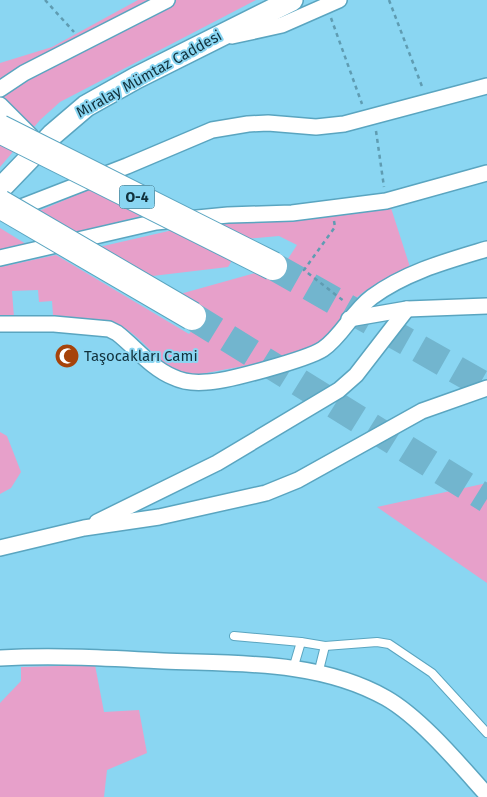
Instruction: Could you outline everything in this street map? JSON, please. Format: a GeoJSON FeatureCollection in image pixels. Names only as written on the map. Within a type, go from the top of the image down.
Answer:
{"type":"FeatureCollection","features":[{"type":"Feature","properties":{"kind":"highway","name":"O-4"},"geometry":{"type":"LineString","coordinates":[[0,129],[273,266]]}},
{"type":"Feature","properties":{"kind":"highway"},"geometry":{"type":"LineString","coordinates":[[0,204],[192,316]]}},
{"type":"Feature","properties":{"kind":"main road","name":"Miralay Mümtaz Caddesi"},"geometry":{"type":"LineString","coordinates":[[0,189],[41,146],[86,106],[208,41],[292,0]]}},
{"type":"Feature","properties":{"kind":"street"},"geometry":{"type":"LineString","coordinates":[[0,89],[17,77],[167,0]]}},
{"type":"Feature","properties":{"kind":"street"},"geometry":{"type":"LineString","coordinates":[[208,41],[282,25],[333,3]]}},
{"type":"Feature","properties":{"kind":"street"},"geometry":{"type":"LineString","coordinates":[[0,216],[212,130],[268,123],[316,127],[371,119],[487,86]]}},
{"type":"Feature","properties":{"kind":"street"},"geometry":{"type":"LineString","coordinates":[[0,104],[41,146]]}},
{"type":"Feature","properties":{"kind":"street"},"geometry":{"type":"LineString","coordinates":[[0,258],[156,222],[201,217],[332,209],[386,201],[487,173]]}},
{"type":"Feature","properties":{"kind":"street"},"geometry":{"type":"LineString","coordinates":[[0,324],[54,324],[109,329],[117,333],[155,366],[173,377],[190,382],[208,382],[312,355],[334,340],[353,314],[373,296],[431,266],[487,249]]}},
{"type":"Feature","properties":{"kind":"street"},"geometry":{"type":"LineString","coordinates":[[353,314],[407,309],[487,306]]}},
{"type":"Feature","properties":{"kind":"street"},"geometry":{"type":"LineString","coordinates":[[84,528],[217,462],[339,390],[356,374],[407,309]]}},
{"type":"Feature","properties":{"kind":"street"},"geometry":{"type":"LineString","coordinates":[[0,548],[84,528],[160,517],[266,493],[298,480],[422,411],[487,388]]}},
{"type":"Feature","properties":{"kind":"street"},"geometry":{"type":"LineString","coordinates":[[0,658],[97,658],[267,665],[318,674],[364,687],[387,698],[432,737],[487,795]]}},
{"type":"Feature","properties":{"kind":"lane"},"geometry":{"type":"LineString","coordinates":[[234,636],[325,646],[377,642],[397,648],[432,673],[487,733]]}},
{"type":"Feature","properties":{"kind":"lane"},"geometry":{"type":"LineString","coordinates":[[293,669],[301,642]]}},
{"type":"Feature","properties":{"kind":"lane"},"geometry":{"type":"LineString","coordinates":[[318,674],[325,646]]}},
{"type":"Feature","properties":{"kind":"path"},"geometry":{"type":"LineString","coordinates":[[45,0],[84,42]]}},
{"type":"Feature","properties":{"kind":"path"},"geometry":{"type":"LineString","coordinates":[[389,0],[428,102]]}},
{"type":"Feature","properties":{"kind":"path"},"geometry":{"type":"LineString","coordinates":[[333,3],[371,119],[386,201]]}},
{"type":"Feature","properties":{"kind":"path"},"geometry":{"type":"LineString","coordinates":[[332,209],[335,227],[304,270],[353,314]]}},
{"type":"Feature","properties":{"kind":"shaded area"},"geometry":{"type":"Polygon","coordinates":[[[138,0],[256,0],[60,102],[40,120],[0,167],[0,63],[52,47],[138,0]]]}},
{"type":"Feature","properties":{"kind":"shaded area"},"geometry":{"type":"Polygon","coordinates":[[[95,187],[145,215],[75,233],[39,211],[95,187]]]}},
{"type":"Feature","properties":{"kind":"shaded area"},"geometry":{"type":"Polygon","coordinates":[[[391,208],[410,267],[362,293],[349,305],[334,330],[322,342],[312,348],[281,358],[196,375],[185,373],[175,370],[166,364],[126,329],[101,321],[53,315],[52,301],[39,302],[38,290],[12,291],[14,317],[0,317],[0,267],[56,255],[189,334],[205,315],[180,294],[259,272],[274,280],[297,245],[279,236],[246,239],[216,223],[303,220],[391,208]]]}},
{"type":"Feature","properties":{"kind":"shaded area"},"geometry":{"type":"Polygon","coordinates":[[[0,228],[26,244],[0,250],[0,228]]]}},
{"type":"Feature","properties":{"kind":"shaded area"},"geometry":{"type":"Polygon","coordinates":[[[173,230],[233,259],[228,267],[144,277],[99,247],[173,230]]]}},
{"type":"Feature","properties":{"kind":"shaded area"},"geometry":{"type":"Polygon","coordinates":[[[0,432],[7,436],[21,472],[11,488],[0,494],[0,432]]]}},
{"type":"Feature","properties":{"kind":"shaded area"},"geometry":{"type":"Polygon","coordinates":[[[487,483],[487,583],[377,507],[487,483]]]}},
{"type":"Feature","properties":{"kind":"shaded area"},"geometry":{"type":"Polygon","coordinates":[[[95,665],[104,712],[139,710],[147,753],[107,770],[104,797],[0,797],[0,703],[21,681],[21,667],[95,665]]]}},
{"type":"Feature","properties":{"kind":"tunnel"},"geometry":{"type":"LineString","coordinates":[[273,266],[487,387]]}},
{"type":"Feature","properties":{"kind":"tunnel"},"geometry":{"type":"LineString","coordinates":[[192,316],[487,499]]}},
{"type":"Feature","properties":{"kind":"place","name":"Taşocakları Cami"},"geometry":{"type":"Point","coordinates":[67,356]}}]}
